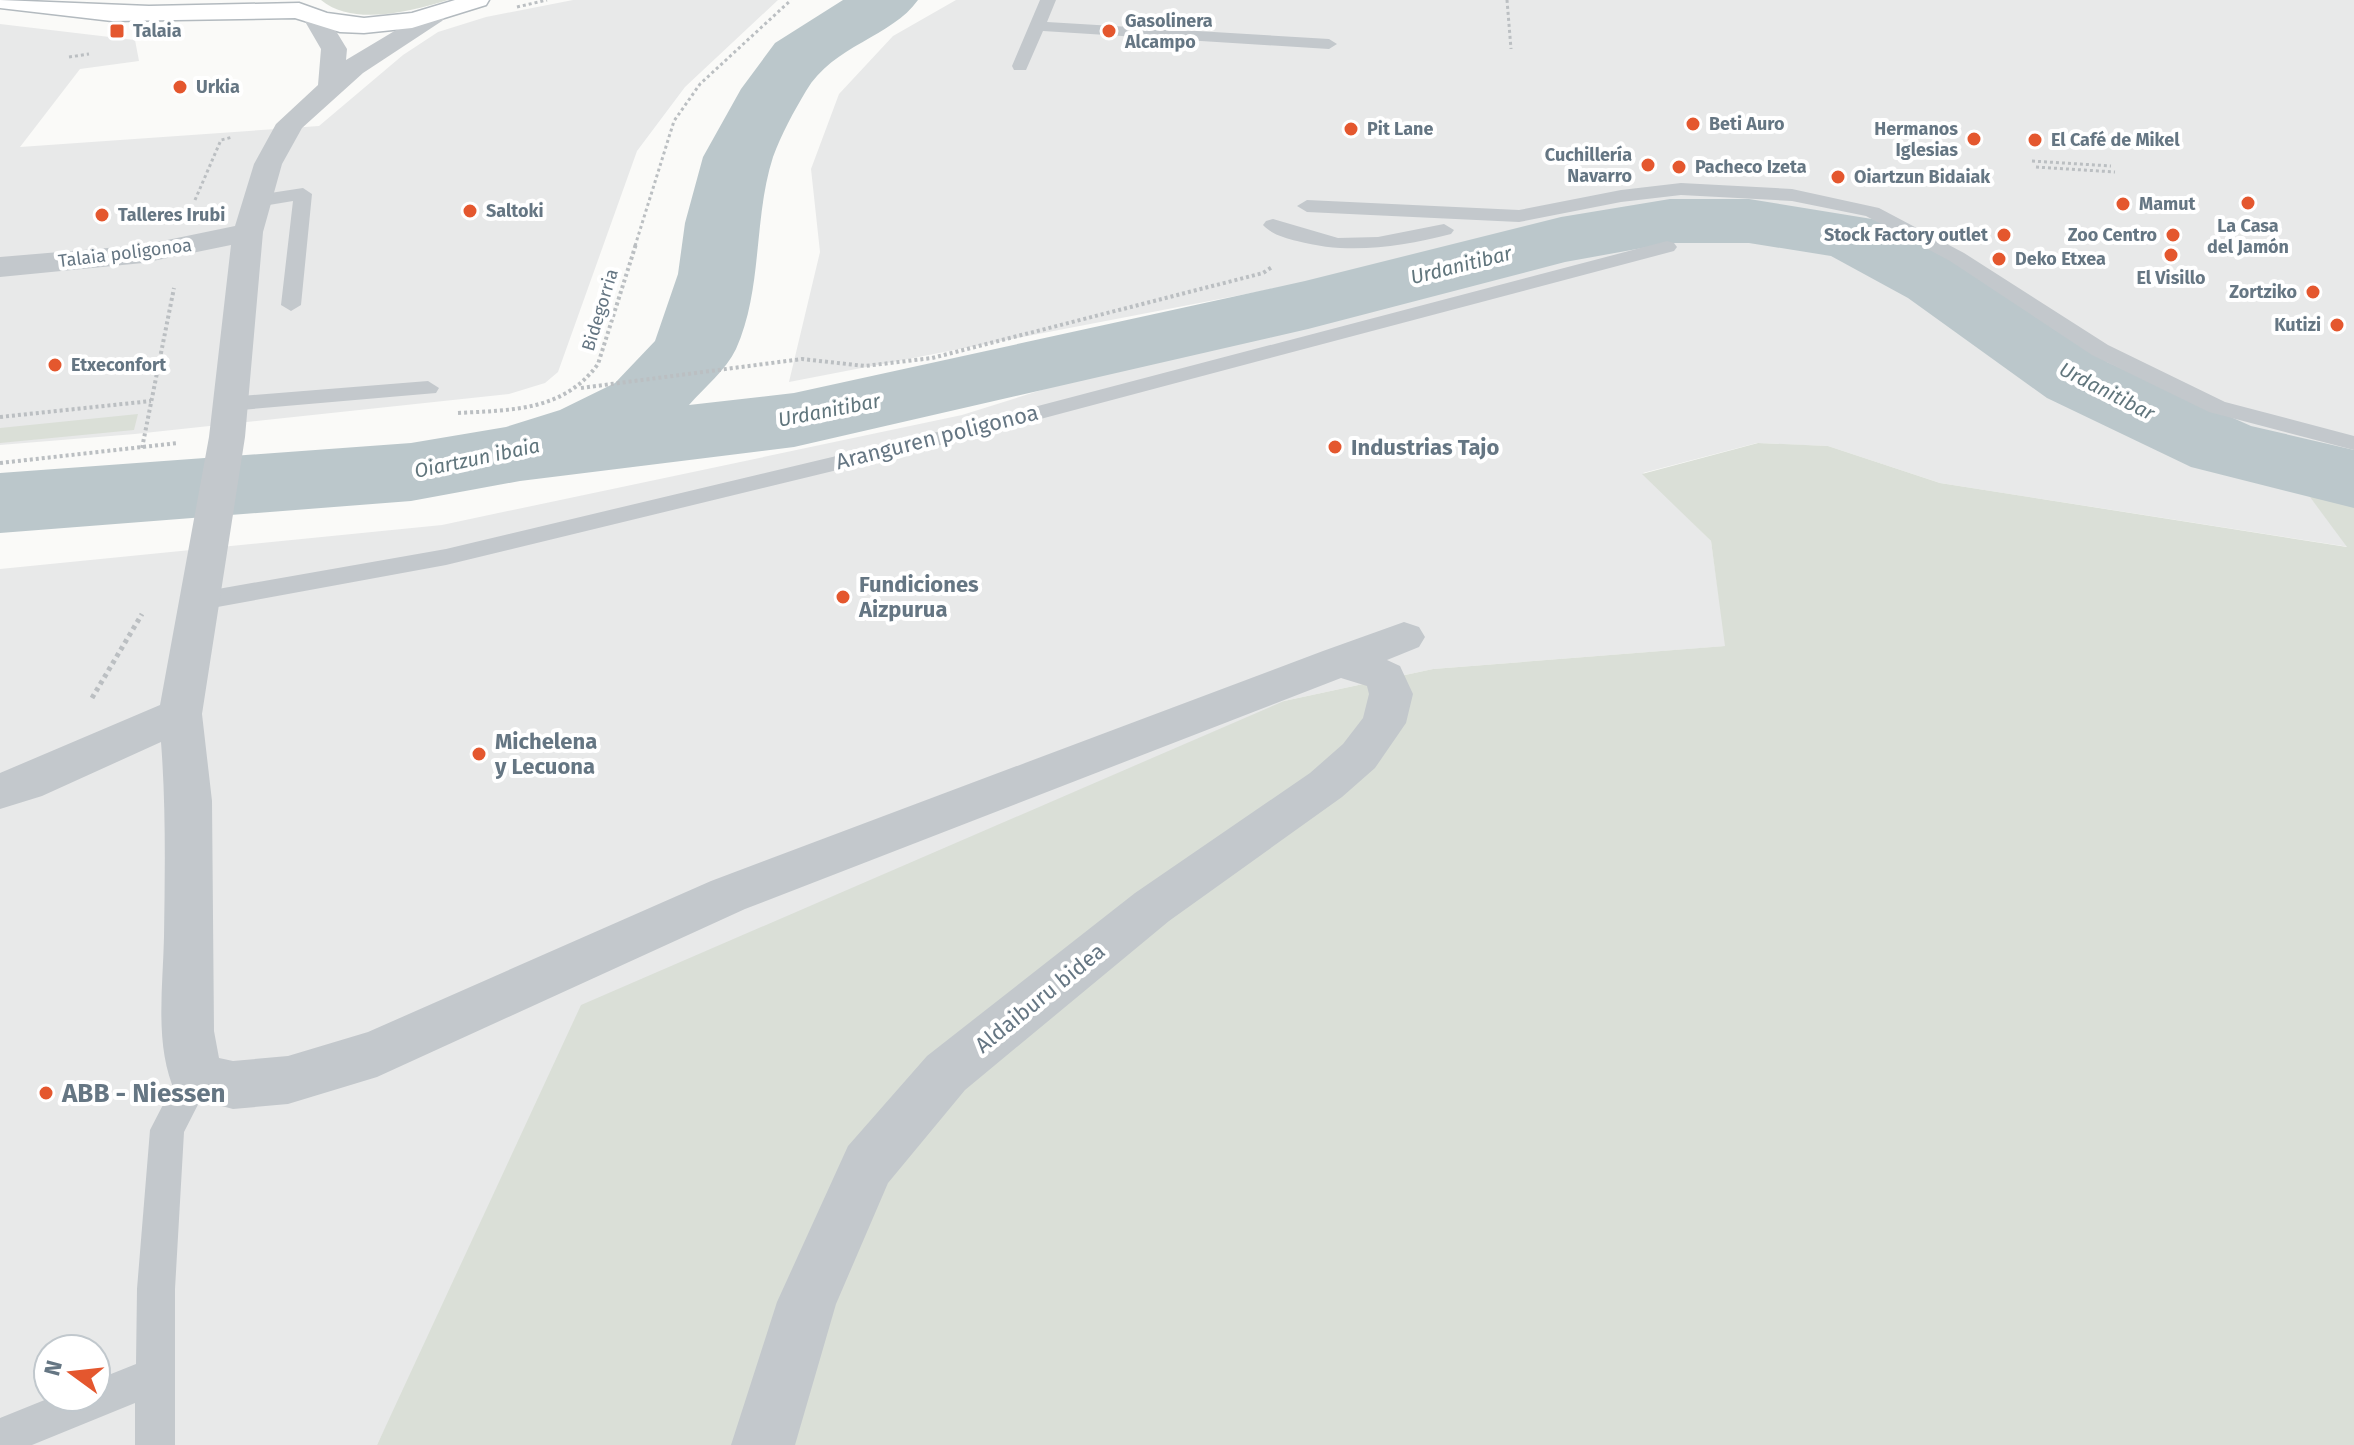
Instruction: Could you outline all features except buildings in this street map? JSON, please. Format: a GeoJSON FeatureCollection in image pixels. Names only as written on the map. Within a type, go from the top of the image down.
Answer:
{"type":"FeatureCollection","features":[{"type":"Feature","properties":{"kind":"main road"},"geometry":{"type":"LineString","coordinates":[[0,1],[61,10],[149,16],[303,9],[369,24],[433,16],[469,3],[491,0]]}},
{"type":"Feature","properties":{"kind":"street"},"geometry":{"type":"LineString","coordinates":[[303,9],[334,49],[331,86]]}},
{"type":"Feature","properties":{"kind":"street"},"geometry":{"type":"LineString","coordinates":[[433,16],[380,49],[331,86],[290,124],[276,144],[248,232],[229,404],[201,601],[180,714],[189,801],[188,1031],[195,1077],[233,1085],[288,1080],[377,1053],[728,895],[1404,637]]}},
{"type":"Feature","properties":{"kind":"street","name":"Talaia poligonoa"},"geometry":{"type":"LineString","coordinates":[[0,267],[143,254],[248,232]]}},
{"type":"Feature","properties":{"kind":"street","name":"Aldaiburu bidea"},"geometry":{"type":"LineString","coordinates":[[763,1445],[807,1302],[868,1165],[946,1073],[1152,907],[1326,785],[1359,756],[1384,723],[1391,694],[1385,677],[1369,669],[1338,662]]}},
{"type":"Feature","properties":{"kind":"street"},"geometry":{"type":"LineString","coordinates":[[0,791],[26,784],[180,714]]}},
{"type":"Feature","properties":{"kind":"lane"},"geometry":{"type":"LineString","coordinates":[[1020,66],[1048,0]]}},
{"type":"Feature","properties":{"kind":"lane"},"geometry":{"type":"LineString","coordinates":[[1037,26],[1329,44]]}},
{"type":"Feature","properties":{"kind":"lane"},"geometry":{"type":"LineString","coordinates":[[1307,206],[1519,216],[1621,196],[1681,189],[1792,195],[1872,212],[1957,257],[2100,350],[2217,407],[2354,443]]}},
{"type":"Feature","properties":{"kind":"lane"},"geometry":{"type":"LineString","coordinates":[[257,201],[303,194],[291,305]]}},
{"type":"Feature","properties":{"kind":"lane"},"geometry":{"type":"LineString","coordinates":[[1273,225],[1316,242],[1356,247],[1444,230]]}},
{"type":"Feature","properties":{"kind":"lane","name":"Aranguren poligonoa"},"geometry":{"type":"LineString","coordinates":[[201,601],[476,550],[961,433],[1667,247]]}},
{"type":"Feature","properties":{"kind":"lane"},"geometry":{"type":"LineString","coordinates":[[229,404],[428,388]]}},
{"type":"Feature","properties":{"kind":"lane"},"geometry":{"type":"LineString","coordinates":[[155,1445],[156,1289],[167,1130],[195,1077]]}},
{"type":"Feature","properties":{"kind":"lane"},"geometry":{"type":"LineString","coordinates":[[0,1438],[157,1375]]}},
{"type":"Feature","properties":{"kind":"path","name":"Bidegorria"},"geometry":{"type":"LineString","coordinates":[[581,388],[598,364],[674,121],[700,84],[791,0]]}},
{"type":"Feature","properties":{"kind":"path"},"geometry":{"type":"LineString","coordinates":[[1507,0],[1511,49]]}},
{"type":"Feature","properties":{"kind":"path"},"geometry":{"type":"LineString","coordinates":[[2032,161],[2111,166]]}},
{"type":"Feature","properties":{"kind":"path"},"geometry":{"type":"LineString","coordinates":[[2036,167],[2115,172]]}},
{"type":"Feature","properties":{"kind":"path"},"geometry":{"type":"LineString","coordinates":[[457,414],[532,407],[560,400],[581,388],[802,359],[837,365],[903,363],[1035,333],[1263,273],[1276,263],[1292,234]]}},
{"type":"Feature","properties":{"kind":"path"},"geometry":{"type":"LineString","coordinates":[[142,448],[177,275]]}},
{"type":"Feature","properties":{"kind":"path"},"geometry":{"type":"LineString","coordinates":[[0,417],[151,401]]}},
{"type":"Feature","properties":{"kind":"path"},"geometry":{"type":"LineString","coordinates":[[0,463],[183,443]]}},
{"type":"Feature","properties":{"kind":"path"},"geometry":{"type":"LineString","coordinates":[[85,706],[148,605]]}},
{"type":"Feature","properties":{"kind":"shaded area"},"geometry":{"type":"Polygon","coordinates":[[[321,0],[448,0],[401,12],[366,15],[334,8],[321,0]]]}},
{"type":"Feature","properties":{"kind":"shaded area","name":"Talaia"},"geometry":{"type":"Polygon","coordinates":[[[573,0],[778,0],[685,87],[637,151],[558,372],[545,383],[509,394],[135,434],[0,445],[0,24],[135,40],[139,61],[80,69],[20,147],[319,126],[403,55],[438,32],[486,17],[573,0]]]}},
{"type":"Feature","properties":{"kind":"shaded area"},"geometry":{"type":"Polygon","coordinates":[[[956,0],[2354,0],[2354,466],[2284,450],[2190,419],[2126,390],[1918,253],[1858,227],[1813,214],[1769,208],[1688,205],[1637,210],[1344,275],[789,382],[820,252],[811,169],[839,94],[893,36],[956,0]]]}},
{"type":"Feature","properties":{"kind":"shaded area"},"geometry":{"type":"Polygon","coordinates":[[[1685,229],[1809,237],[1856,252],[2061,390],[2139,435],[2304,489],[2349,547],[1940,483],[1828,446],[1757,443],[1643,473],[1711,541],[1726,646],[1433,669],[1284,701],[430,1337],[377,1445],[0,1445],[0,569],[442,525],[962,415],[1121,365],[1530,261],[1685,229]]]}},
{"type":"Feature","properties":{"kind":"shaded area"},"geometry":{"type":"Polygon","coordinates":[[[138,414],[134,430],[0,443],[0,428],[138,414]]]}},
{"type":"Feature","properties":{"kind":"shaded area"},"geometry":{"type":"Polygon","coordinates":[[[1758,443],[1828,446],[1940,483],[2347,547],[2304,489],[2354,500],[2354,1445],[377,1445],[581,1005],[1284,701],[1433,669],[1725,646],[1711,541],[1642,474],[1758,443]]]}},
{"type":"Feature","properties":{"kind":"waterway","name":"Oiartzun ibaia"},"geometry":{"type":"LineString","coordinates":[[520,453],[591,429],[646,401],[694,349],[717,274],[723,223],[738,157],[774,89],[798,57],[839,27],[888,0]]}},
{"type":"Feature","properties":{"kind":"waterway","name":"Urdanitibar"},"geometry":{"type":"LineString","coordinates":[[520,453],[794,420],[1308,305],[1561,240],[1670,221],[1749,221],[1851,236],[1936,281],[2077,380],[2223,447],[2354,479]]}},
{"type":"Feature","properties":{"kind":"waterway","name":"Oiartzun ibaia"},"geometry":{"type":"LineString","coordinates":[[0,503],[411,472],[520,453]]}},
{"type":"Feature","properties":{"kind":"place","name":"Talaia"},"geometry":{"type":"Point","coordinates":[117,31]}},
{"type":"Feature","properties":{"kind":"place","name":"Gasolinera Alcampo"},"geometry":{"type":"Point","coordinates":[1109,31]}},
{"type":"Feature","properties":{"kind":"place","name":"Urkia"},"geometry":{"type":"Point","coordinates":[180,87]}},
{"type":"Feature","properties":{"kind":"place","name":"Beti Auro"},"geometry":{"type":"Point","coordinates":[1693,124]}},
{"type":"Feature","properties":{"kind":"place","name":"Pit Lane"},"geometry":{"type":"Point","coordinates":[1351,129]}},
{"type":"Feature","properties":{"kind":"place","name":"Hermanos Iglesias"},"geometry":{"type":"Point","coordinates":[1974,139]}},
{"type":"Feature","properties":{"kind":"place","name":"El Café de Mikel"},"geometry":{"type":"Point","coordinates":[2035,140]}},
{"type":"Feature","properties":{"kind":"place","name":"Cuchillería Navarro"},"geometry":{"type":"Point","coordinates":[1648,165]}},
{"type":"Feature","properties":{"kind":"place","name":"Pacheco Izeta"},"geometry":{"type":"Point","coordinates":[1679,167]}},
{"type":"Feature","properties":{"kind":"place","name":"Oiartzun Bidaiak"},"geometry":{"type":"Point","coordinates":[1838,177]}},
{"type":"Feature","properties":{"kind":"place","name":"La Casa del Jamón"},"geometry":{"type":"Point","coordinates":[2248,203]}},
{"type":"Feature","properties":{"kind":"place","name":"Mamut"},"geometry":{"type":"Point","coordinates":[2123,204]}},
{"type":"Feature","properties":{"kind":"place","name":"Saltoki"},"geometry":{"type":"Point","coordinates":[470,211]}},
{"type":"Feature","properties":{"kind":"place","name":"Talleres Irubi"},"geometry":{"type":"Point","coordinates":[102,215]}},
{"type":"Feature","properties":{"kind":"place","name":"Stock Factory outlet"},"geometry":{"type":"Point","coordinates":[2004,235]}},
{"type":"Feature","properties":{"kind":"place","name":"Zoo Centro"},"geometry":{"type":"Point","coordinates":[2173,235]}},
{"type":"Feature","properties":{"kind":"place","name":"El Visillo"},"geometry":{"type":"Point","coordinates":[2171,255]}},
{"type":"Feature","properties":{"kind":"place","name":"Deko Etxea"},"geometry":{"type":"Point","coordinates":[1999,259]}},
{"type":"Feature","properties":{"kind":"place","name":"Zortziko"},"geometry":{"type":"Point","coordinates":[2313,292]}},
{"type":"Feature","properties":{"kind":"place","name":"Kutizi"},"geometry":{"type":"Point","coordinates":[2337,325]}},
{"type":"Feature","properties":{"kind":"place","name":"Etxeconfort"},"geometry":{"type":"Point","coordinates":[55,365]}},
{"type":"Feature","properties":{"kind":"place","name":"Industrias Tajo"},"geometry":{"type":"Point","coordinates":[1335,447]}},
{"type":"Feature","properties":{"kind":"place","name":"Fundiciones Aizpurua"},"geometry":{"type":"Point","coordinates":[843,597]}},
{"type":"Feature","properties":{"kind":"place","name":"Michelena y Lecuona"},"geometry":{"type":"Point","coordinates":[479,754]}},
{"type":"Feature","properties":{"kind":"place","name":"ABB - Niessen"},"geometry":{"type":"Point","coordinates":[46,1093]}}]}
